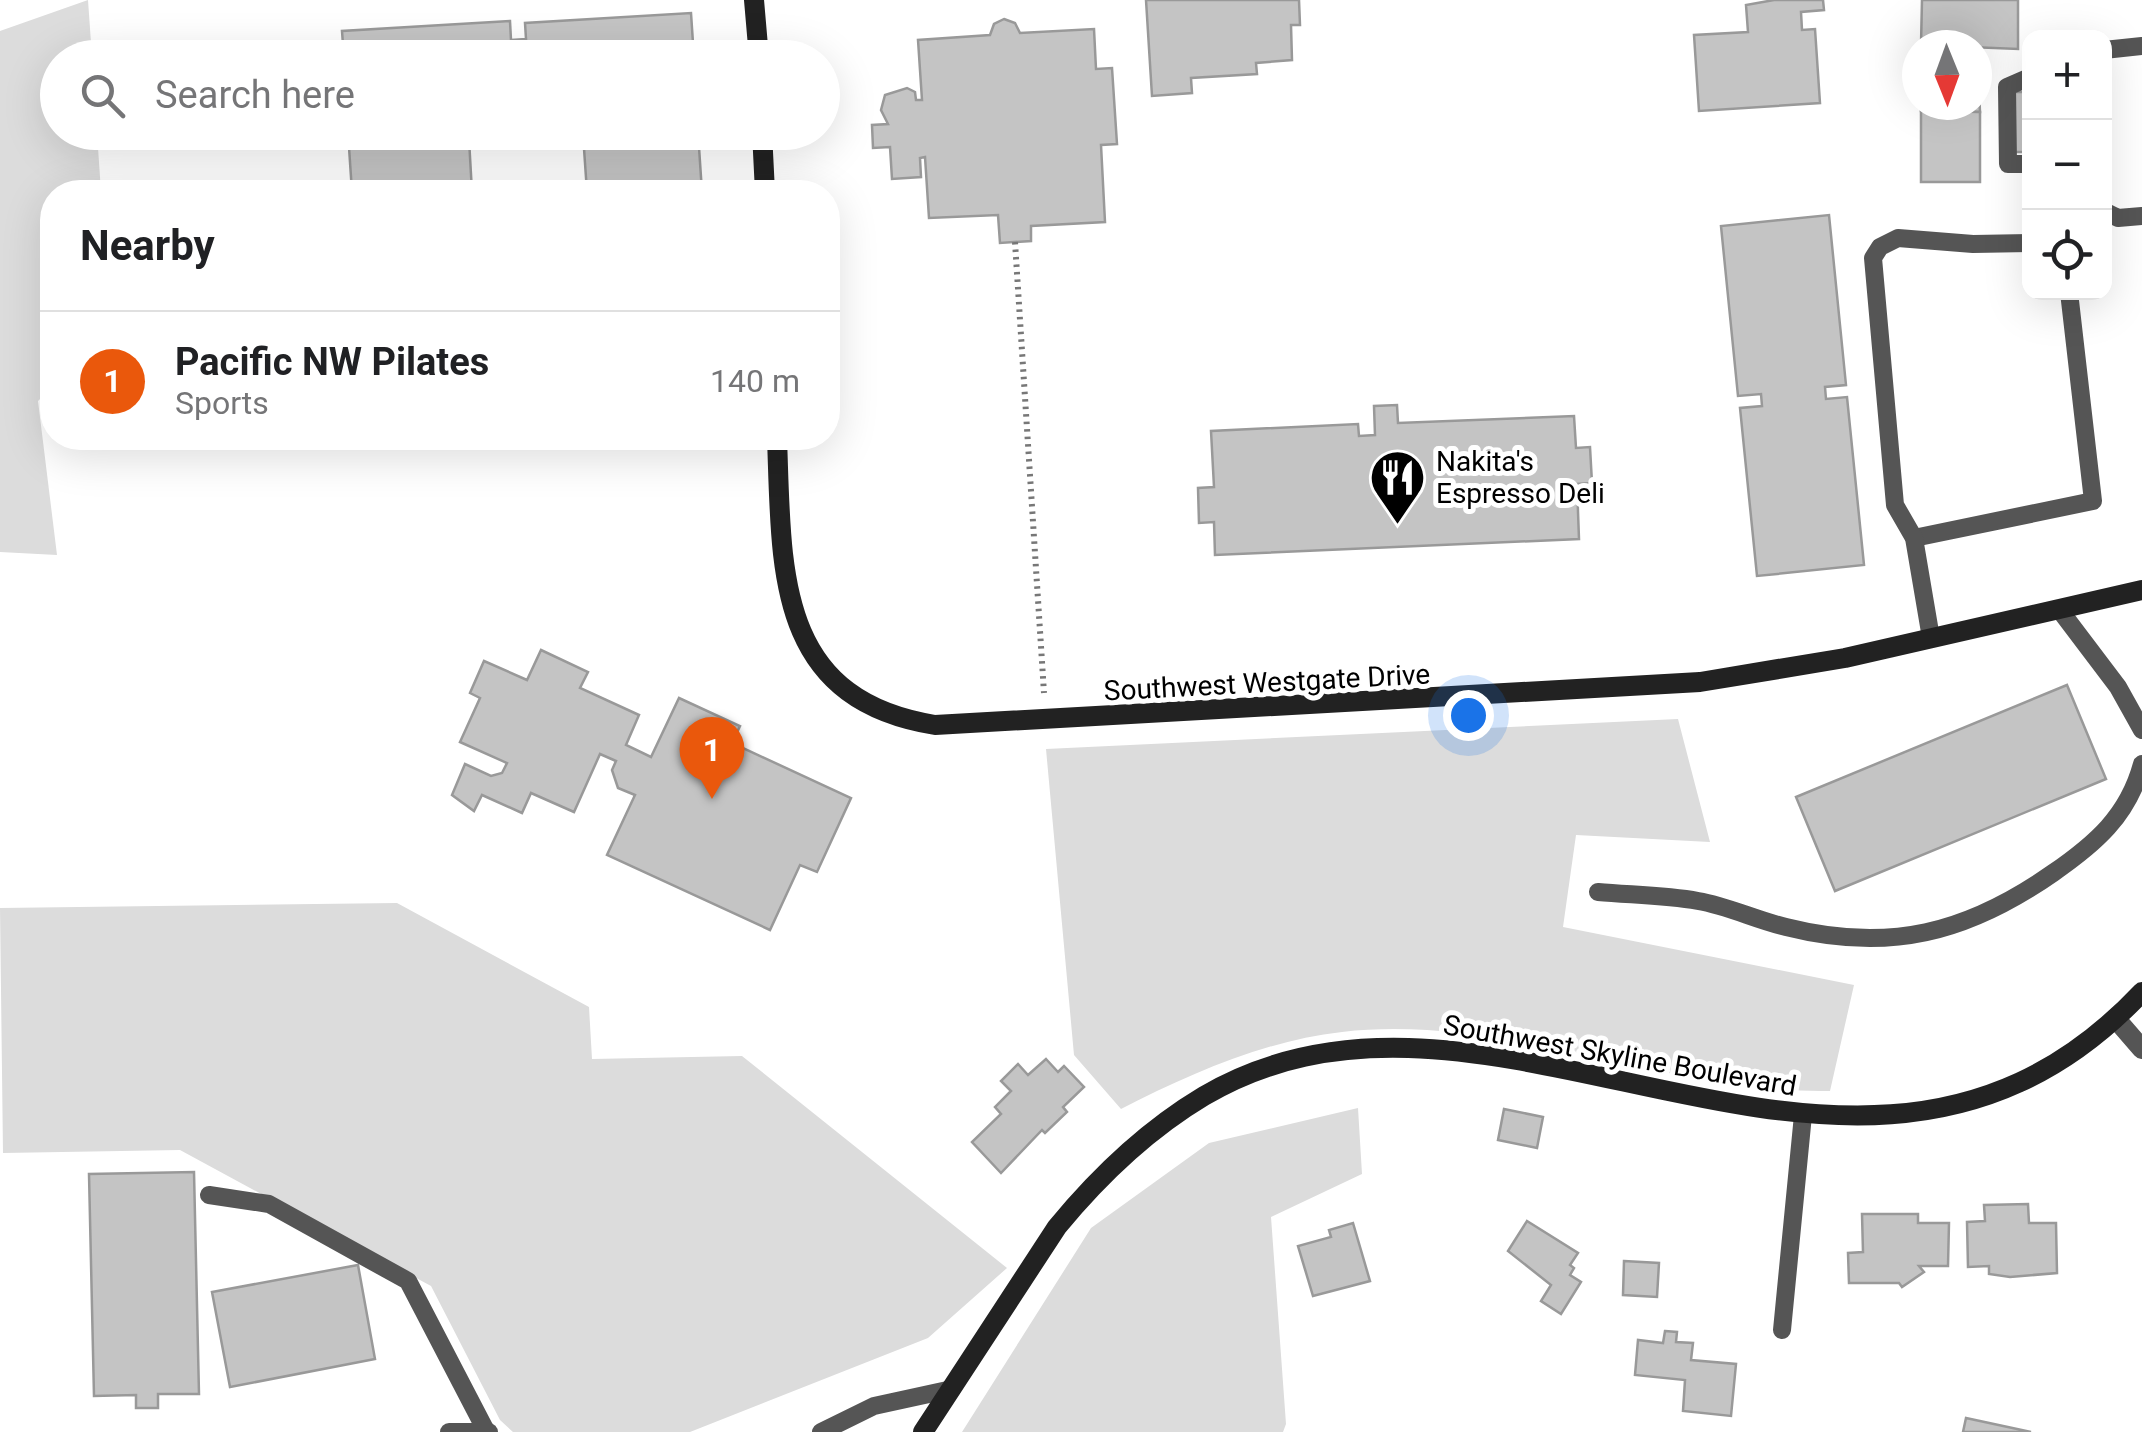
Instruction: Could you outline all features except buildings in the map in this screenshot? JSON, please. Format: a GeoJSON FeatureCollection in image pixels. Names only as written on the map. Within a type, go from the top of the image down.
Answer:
{"type":"FeatureCollection","features":[{"type":"Feature","properties":{"kind":"street"},"geometry":{"type":"LineString","coordinates":[[754,0],[757,40]]}},
{"type":"Feature","properties":{"kind":"street"},"geometry":{"type":"LineString","coordinates":[[763,150],[765,180]]}},
{"type":"Feature","properties":{"kind":"street","name":"Southwest Westgate Drive"},"geometry":{"type":"LineString","coordinates":[[778,450],[783,567],[797,626],[833,680],[855,700],[906,721],[981,725],[1584,692],[1768,673],[2142,590]]}},
{"type":"Feature","properties":{"kind":"street","name":"Southwest Skyline Boulevard"},"geometry":{"type":"LineString","coordinates":[[923,1432],[1057,1226],[1106,1172],[1138,1143],[1206,1095],[1260,1073],[1342,1052],[1428,1050],[1530,1064],[1803,1115],[1876,1115],[1962,1102],[2060,1064],[2116,1019],[2142,992]]}},
{"type":"Feature","properties":{"kind":"street"},"geometry":{"type":"LineString","coordinates":[[2116,1019],[2142,1049]]}},
{"type":"Feature","properties":{"kind":"lane"},"geometry":{"type":"LineString","coordinates":[[2112,49],[2142,46]]}},
{"type":"Feature","properties":{"kind":"lane"},"geometry":{"type":"LineString","coordinates":[[2022,80],[2007,87],[2008,164],[2022,164]]}},
{"type":"Feature","properties":{"kind":"lane"},"geometry":{"type":"LineString","coordinates":[[2112,215],[2118,218],[2142,216]]}},
{"type":"Feature","properties":{"kind":"lane"},"geometry":{"type":"LineString","coordinates":[[1931,638],[1914,538],[1894,505],[1876,252],[1898,238],[2022,243]]}},
{"type":"Feature","properties":{"kind":"lane"},"geometry":{"type":"LineString","coordinates":[[1914,538],[2092,501],[2070,300]]}},
{"type":"Feature","properties":{"kind":"lane"},"geometry":{"type":"LineString","coordinates":[[2060,609],[2118,687],[2142,730]]}},
{"type":"Feature","properties":{"kind":"lane"},"geometry":{"type":"LineString","coordinates":[[1598,892],[1699,901],[1826,937],[1860,940],[1932,934],[2005,907],[2099,840],[2125,810],[2142,764]]}},
{"type":"Feature","properties":{"kind":"lane"},"geometry":{"type":"LineString","coordinates":[[1782,1330],[1803,1115]]}},
{"type":"Feature","properties":{"kind":"lane"},"geometry":{"type":"LineString","coordinates":[[209,1195],[269,1204],[408,1281],[487,1431],[449,1432]]}},
{"type":"Feature","properties":{"kind":"lane"},"geometry":{"type":"LineString","coordinates":[[821,1432],[874,1406],[952,1389]]}},
{"type":"Feature","properties":{"kind":"path"},"geometry":{"type":"LineString","coordinates":[[1016,242],[1044,700]]}},
{"type":"Feature","properties":{"kind":"shaded area"},"geometry":{"type":"Polygon","coordinates":[[[88,0],[91,40],[40,40],[40,150],[98,150],[100,180],[40,180],[40,450],[44,450],[57,555],[0,552],[0,31],[88,0]]]}},
{"type":"Feature","properties":{"kind":"shaded area"},"geometry":{"type":"Polygon","coordinates":[[[1678,719],[1710,842],[1576,835],[1563,927],[1854,985],[1830,1091],[1769,1089],[1526,1043],[1404,1029],[1342,1032],[1284,1043],[1200,1072],[1121,1109],[1074,1055],[1046,749],[1678,719]]]}},
{"type":"Feature","properties":{"kind":"shaded area"},"geometry":{"type":"Polygon","coordinates":[[[397,903],[589,1007],[592,1059],[742,1056],[1007,1268],[928,1338],[690,1432],[513,1432],[500,1420],[431,1286],[180,1150],[3,1153],[0,908],[397,903]]]}},
{"type":"Feature","properties":{"kind":"shaded area"},"geometry":{"type":"Polygon","coordinates":[[[1358,1108],[1362,1174],[1271,1217],[1286,1424],[1283,1432],[962,1432],[1091,1228],[1209,1143],[1358,1108]]]}},
{"type":"Feature","properties":{"kind":"place","name":"Nakita's Espresso Deli"},"geometry":{"type":"Point","coordinates":[1397,526]}},
{"type":"Feature","properties":{"kind":"place","name":"Pacific NW Pilates"},"geometry":{"type":"Point","coordinates":[712,799]}}]}
